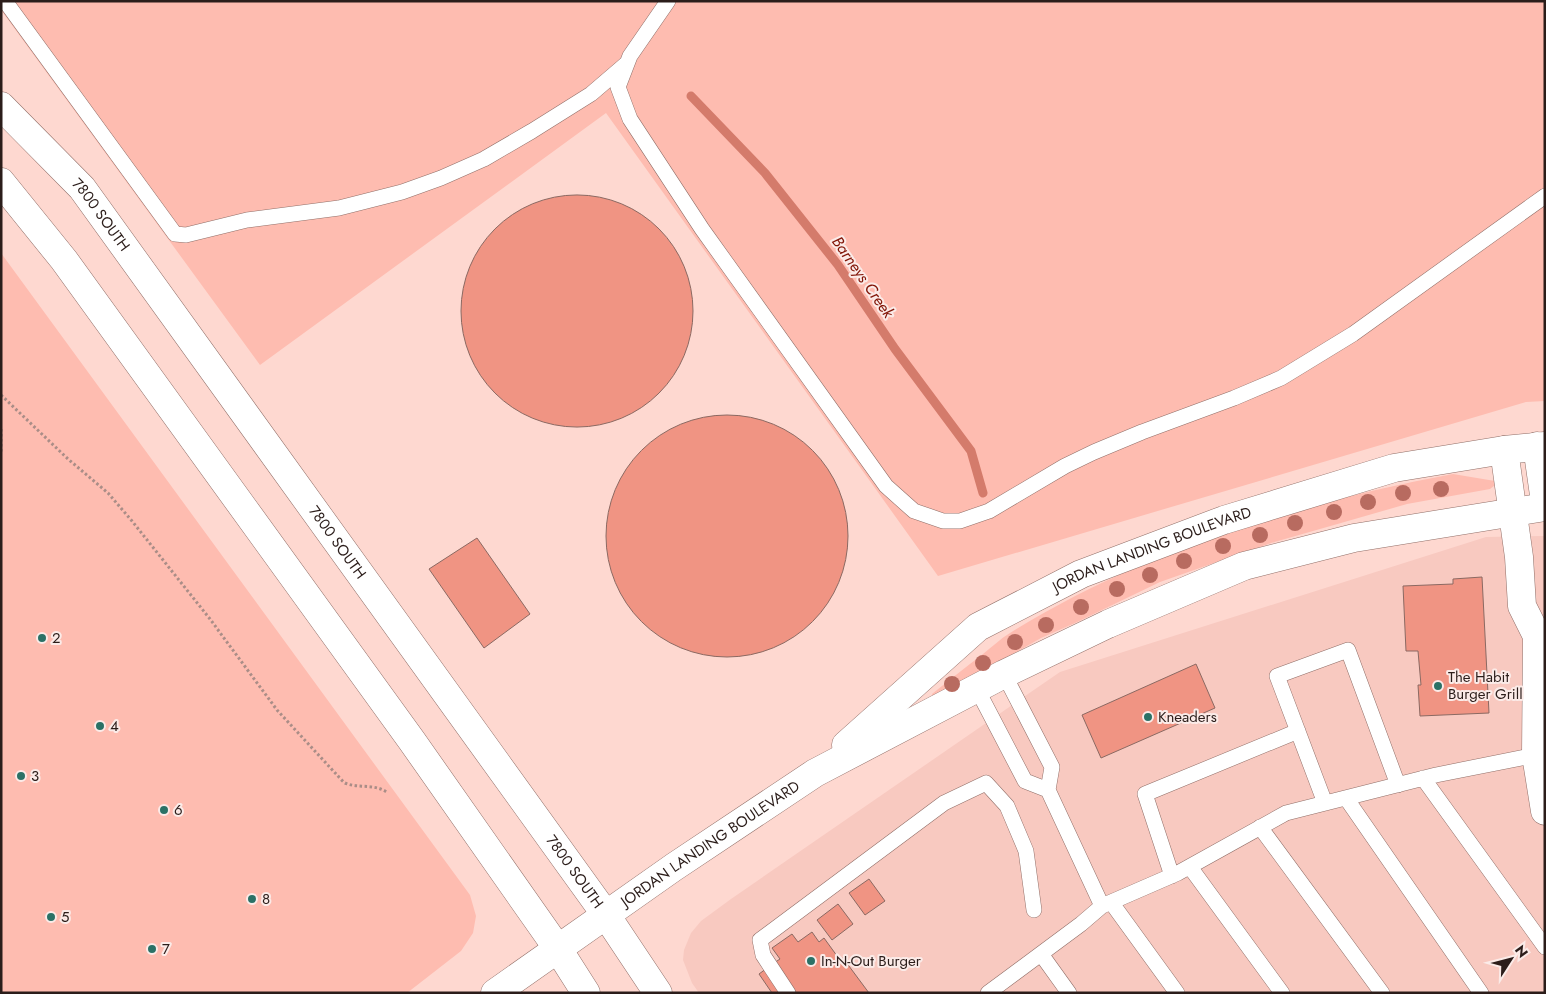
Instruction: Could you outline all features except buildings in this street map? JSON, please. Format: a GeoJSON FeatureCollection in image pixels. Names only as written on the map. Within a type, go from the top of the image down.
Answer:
{"type":"FeatureCollection","features":[{"type":"Feature","properties":{"kind":"main road","name":"7800 SOUTH"},"geometry":{"type":"LineString","coordinates":[[1,106],[82,188],[606,915],[658,993]]}},
{"type":"Feature","properties":{"kind":"main road"},"geometry":{"type":"LineString","coordinates":[[1,182],[64,260],[412,741],[558,949],[586,993]]}},
{"type":"Feature","properties":{"kind":"main road","name":"JORDAN LANDING BOULEVARD"},"geometry":{"type":"LineString","coordinates":[[815,773],[978,627],[1080,574],[1224,520],[1394,468],[1504,450],[1541,446]]}},
{"type":"Feature","properties":{"kind":"main road"},"geometry":{"type":"LineString","coordinates":[[1541,446],[1545,502]]}},
{"type":"Feature","properties":{"kind":"main road"},"geometry":{"type":"LineString","coordinates":[[1504,450],[1519,557],[1522,606],[1541,629],[1540,754],[1545,811]]}},
{"type":"Feature","properties":{"kind":"main road","name":"JORDAN LANDING BOULEVARD"},"geometry":{"type":"LineString","coordinates":[[495,993],[685,860],[815,773],[1004,674],[1108,624],[1244,566],[1354,538],[1545,507]]}},
{"type":"Feature","properties":{"kind":"lane"},"geometry":{"type":"LineString","coordinates":[[5,1],[175,234],[186,235],[247,220],[339,208],[402,192],[442,178],[484,159],[532,131],[591,94],[627,63]]}},
{"type":"Feature","properties":{"kind":"lane"},"geometry":{"type":"LineString","coordinates":[[668,1],[630,56],[618,87],[630,119],[702,229],[886,486],[914,511],[943,521],[960,521],[989,511],[1065,466],[1142,432],[1234,398],[1281,378],[1353,334],[1545,196]]}},
{"type":"Feature","properties":{"kind":"lane"},"geometry":{"type":"LineString","coordinates":[[1325,803],[1277,676],[1348,650],[1398,785]]}},
{"type":"Feature","properties":{"kind":"lane"},"geometry":{"type":"LineString","coordinates":[[1004,674],[1052,768],[1048,790],[1107,904],[1177,993]]}},
{"type":"Feature","properties":{"kind":"lane"},"geometry":{"type":"LineString","coordinates":[[977,689],[1025,781],[1048,790]]}},
{"type":"Feature","properties":{"kind":"lane"},"geometry":{"type":"LineString","coordinates":[[1172,876],[1145,794],[1298,731]]}},
{"type":"Feature","properties":{"kind":"lane"},"geometry":{"type":"LineString","coordinates":[[988,993],[1107,904],[1190,867],[1286,813],[1423,778],[1540,754]]}},
{"type":"Feature","properties":{"kind":"lane"},"geometry":{"type":"LineString","coordinates":[[1423,778],[1545,947]]}},
{"type":"Feature","properties":{"kind":"lane"},"geometry":{"type":"LineString","coordinates":[[788,993],[763,955],[760,940],[944,803],[986,783],[1007,806],[1026,850],[1034,910]]}},
{"type":"Feature","properties":{"kind":"lane"},"geometry":{"type":"LineString","coordinates":[[1346,798],[1481,993]]}},
{"type":"Feature","properties":{"kind":"lane"},"geometry":{"type":"LineString","coordinates":[[1260,828],[1382,993]]}},
{"type":"Feature","properties":{"kind":"lane"},"geometry":{"type":"LineString","coordinates":[[1190,867],[1282,993]]}},
{"type":"Feature","properties":{"kind":"lane"},"geometry":{"type":"LineString","coordinates":[[1041,954],[1069,993]]}},
{"type":"Feature","properties":{"kind":"path"},"geometry":{"type":"LineString","coordinates":[[1,395],[68,459],[108,493],[210,619],[277,710],[336,774],[345,782],[382,788],[388,793]]}},
{"type":"Feature","properties":{"kind":"path"},"geometry":{"type":"LineString","coordinates":[[1,429],[1,453]]}},
{"type":"Feature","properties":{"kind":"shaded area"},"geometry":{"type":"Polygon","coordinates":[[[1,1],[1545,1],[1545,401],[1526,402],[938,576],[606,113],[260,365],[1,10],[1,1]]]}},
{"type":"Feature","properties":{"kind":"shaded area"},"geometry":{"type":"Polygon","coordinates":[[[1,253],[470,895],[476,916],[473,933],[461,951],[407,993],[1,993],[1,253]]]}},
{"type":"Feature","properties":{"kind":"shaded area"},"geometry":{"type":"Polygon","coordinates":[[[1453,474],[1495,481],[1495,485],[1490,489],[1407,504],[1271,543],[1160,582],[1041,638],[932,700],[932,694],[1006,635],[1060,604],[1168,554],[1224,533],[1338,499],[1453,474]]]}},
{"type":"Feature","properties":{"kind":"shaded area"},"geometry":{"type":"Polygon","coordinates":[[[1545,536],[1545,993],[699,993],[692,983],[683,960],[684,950],[691,933],[701,921],[1060,672],[1486,537],[1545,536]]]}},
{"type":"Feature","properties":{"kind":"waterway","name":"Barneys Creek"},"geometry":{"type":"LineString","coordinates":[[691,96],[765,173],[838,265],[895,349],[971,451],[983,493]]}},
{"type":"Feature","properties":{"kind":"place","name":"2"},"geometry":{"type":"Point","coordinates":[42,638]}},
{"type":"Feature","properties":{"kind":"place","name":"The Habit Burger Grill"},"geometry":{"type":"Point","coordinates":[1438,686]}},
{"type":"Feature","properties":{"kind":"place","name":"Kneaders"},"geometry":{"type":"Point","coordinates":[1148,717]}},
{"type":"Feature","properties":{"kind":"place","name":"4"},"geometry":{"type":"Point","coordinates":[100,726]}},
{"type":"Feature","properties":{"kind":"place","name":"3"},"geometry":{"type":"Point","coordinates":[21,776]}},
{"type":"Feature","properties":{"kind":"place","name":"6"},"geometry":{"type":"Point","coordinates":[164,810]}},
{"type":"Feature","properties":{"kind":"place","name":"8"},"geometry":{"type":"Point","coordinates":[252,899]}},
{"type":"Feature","properties":{"kind":"place","name":"5"},"geometry":{"type":"Point","coordinates":[51,917]}},
{"type":"Feature","properties":{"kind":"place","name":"7"},"geometry":{"type":"Point","coordinates":[152,949]}},
{"type":"Feature","properties":{"kind":"place","name":"In-N-Out Burger"},"geometry":{"type":"Point","coordinates":[811,961]}}]}
